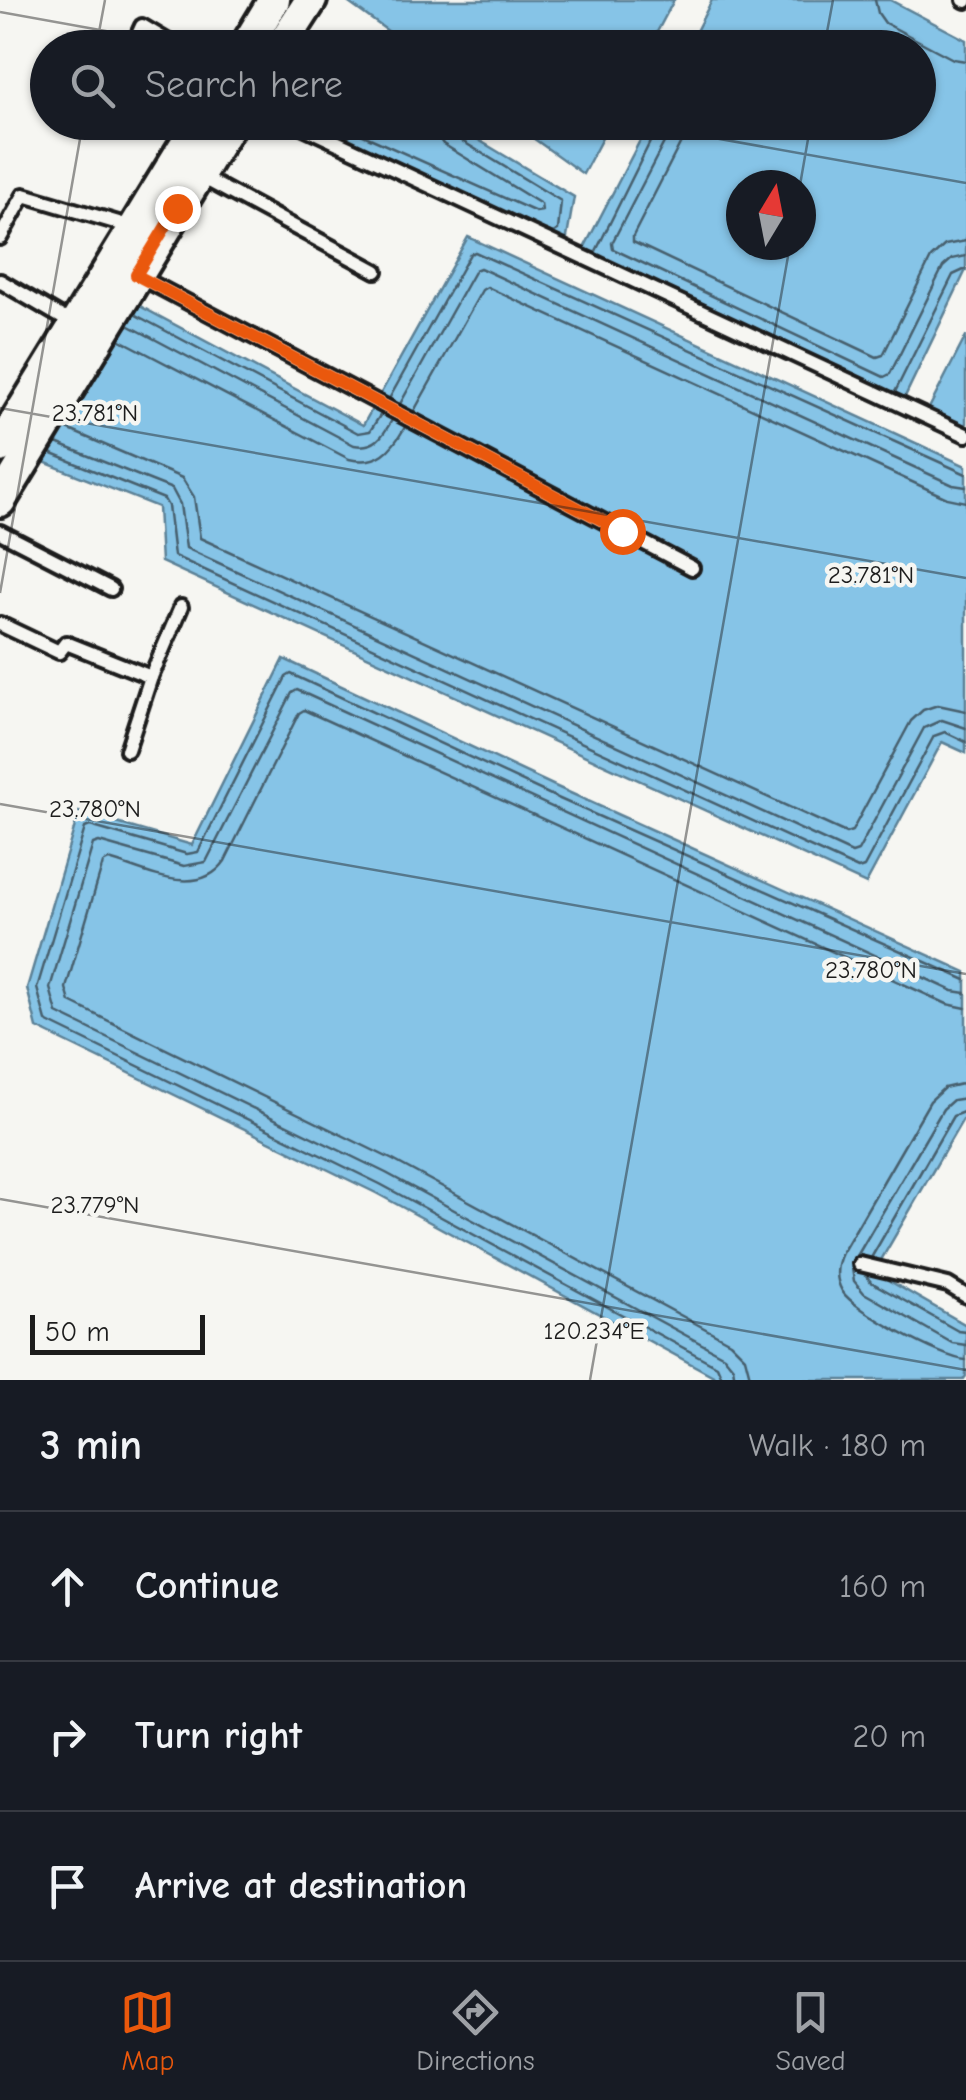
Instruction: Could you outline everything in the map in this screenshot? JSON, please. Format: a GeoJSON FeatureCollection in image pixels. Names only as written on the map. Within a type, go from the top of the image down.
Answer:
{"type":"FeatureCollection","features":[{"type":"Feature","properties":{"kind":"street"},"geometry":{"type":"LineString","coordinates":[[256,30],[274,0]]}},
{"type":"Feature","properties":{"kind":"street"},"geometry":{"type":"LineString","coordinates":[[292,30],[311,0]]}},
{"type":"Feature","properties":{"kind":"street"},"geometry":{"type":"LineString","coordinates":[[0,447],[188,140]]}},
{"type":"Feature","properties":{"kind":"street"},"geometry":{"type":"LineString","coordinates":[[0,500],[220,140]]}},
{"type":"Feature","properties":{"kind":"lane"},"geometry":{"type":"LineString","coordinates":[[332,140],[966,435]]}},
{"type":"Feature","properties":{"kind":"lane"},"geometry":{"type":"LineString","coordinates":[[198,175],[376,271]]}},
{"type":"Feature","properties":{"kind":"lane"},"geometry":{"type":"LineString","coordinates":[[0,238],[24,195],[134,228]]}},
{"type":"Feature","properties":{"kind":"lane"},"geometry":{"type":"LineString","coordinates":[[136,275],[692,568]]}},
{"type":"Feature","properties":{"kind":"lane"},"geometry":{"type":"LineString","coordinates":[[0,282],[75,325]]}},
{"type":"Feature","properties":{"kind":"lane"},"geometry":{"type":"LineString","coordinates":[[0,532],[112,589]]}},
{"type":"Feature","properties":{"kind":"lane"},"geometry":{"type":"LineString","coordinates":[[127,750],[151,677],[181,607]]}},
{"type":"Feature","properties":{"kind":"lane"},"geometry":{"type":"LineString","coordinates":[[0,624],[59,652],[66,643],[151,677]]}},
{"type":"Feature","properties":{"kind":"lane"},"geometry":{"type":"LineString","coordinates":[[860,1264],[948,1285],[966,1296]]}},
{"type":"Feature","properties":{"kind":"water"},"geometry":{"type":"Polygon","coordinates":[[[674,0],[658,30],[386,30],[349,3],[674,0]]]}},
{"type":"Feature","properties":{"kind":"water"},"geometry":{"type":"Polygon","coordinates":[[[712,0],[890,0],[966,40],[966,270],[899,409],[579,258],[640,140],[936,140],[936,30],[697,30],[712,0]]]}},
{"type":"Feature","properties":{"kind":"water"},"geometry":{"type":"Polygon","coordinates":[[[315,140],[478,140],[574,197],[565,249],[315,140]]]}},
{"type":"Feature","properties":{"kind":"water"},"geometry":{"type":"Polygon","coordinates":[[[536,140],[601,140],[583,174],[536,140]]]}},
{"type":"Feature","properties":{"kind":"water"},"geometry":{"type":"Polygon","coordinates":[[[468,237],[966,466],[966,753],[942,742],[866,884],[161,562],[158,507],[8,448],[104,287],[363,425],[468,237]]]}},
{"type":"Feature","properties":{"kind":"water"},"geometry":{"type":"Polygon","coordinates":[[[966,336],[966,433],[925,416],[966,336]]]}},
{"type":"Feature","properties":{"kind":"water"},"geometry":{"type":"Polygon","coordinates":[[[284,659],[966,972],[966,1114],[874,1272],[966,1325],[963,1380],[721,1380],[376,1193],[37,1028],[27,988],[79,812],[192,845],[284,659]]]}},
{"type":"Feature","properties":{"kind":"route"},"geometry":{"type":"LineString","coordinates":[[177,208],[136,275],[622,531]]}}]}
